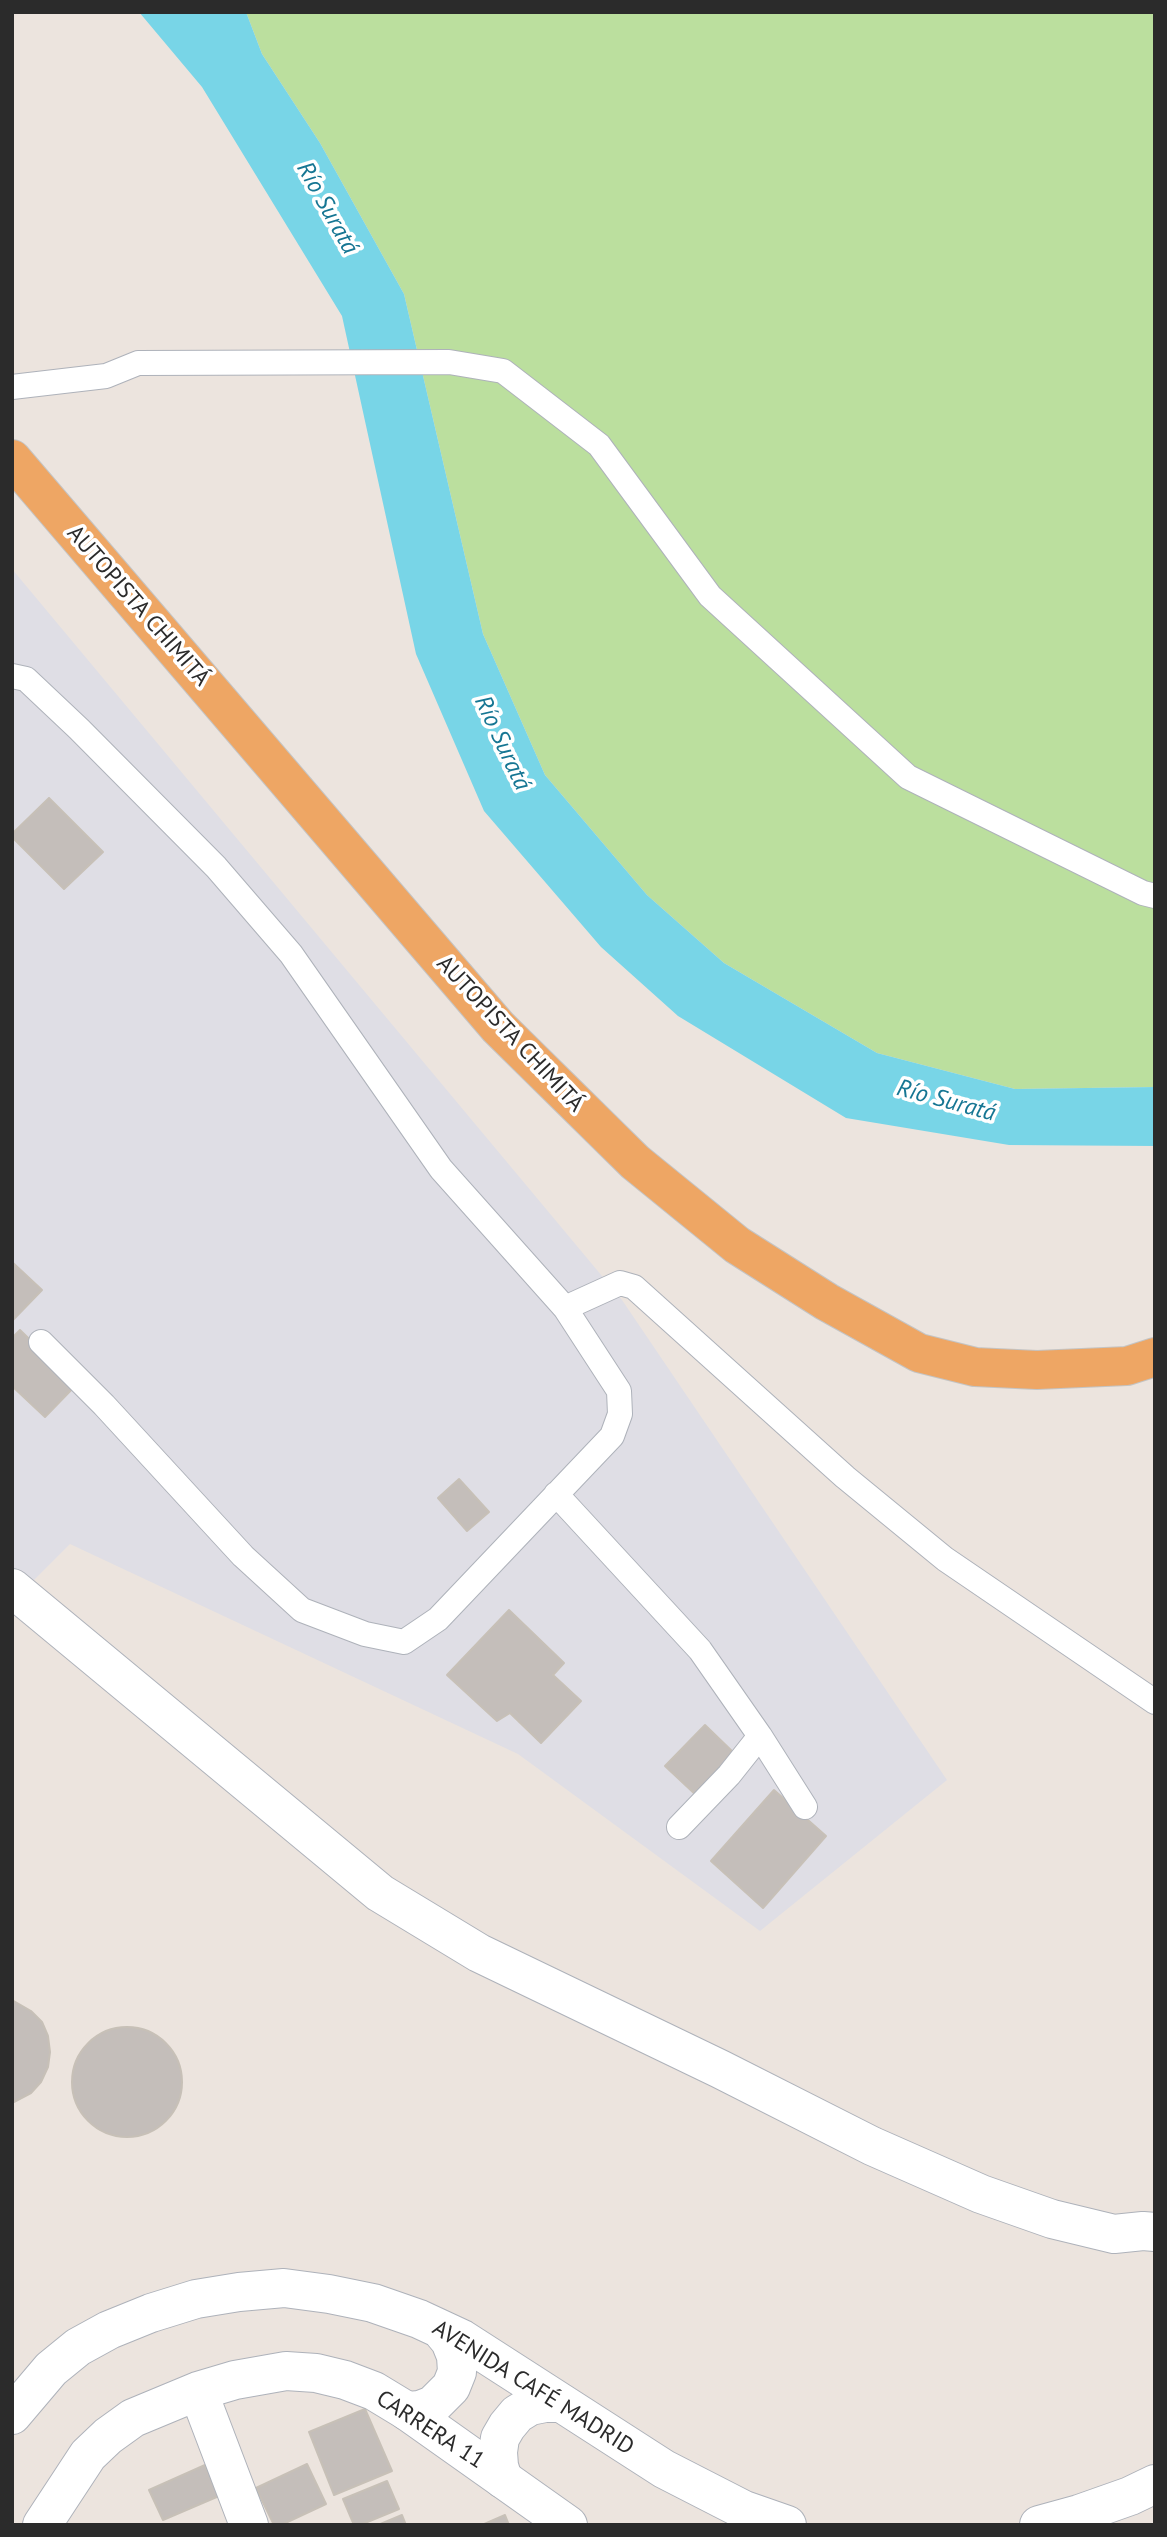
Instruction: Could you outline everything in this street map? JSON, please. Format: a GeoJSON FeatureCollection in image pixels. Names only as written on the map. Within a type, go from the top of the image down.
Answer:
{"type":"FeatureCollection","features":[{"type":"Feature","properties":{"kind":"highway","name":"AUTOPISTA CHIMITÁ"},"geometry":{"type":"LineString","coordinates":[[12,458],[498,1027],[635,1163],[737,1245],[827,1302],[919,1353],[975,1367],[1037,1370],[1127,1366],[1155,1357]]}},
{"type":"Feature","properties":{"kind":"street"},"geometry":{"type":"LineString","coordinates":[[12,1588],[380,1893],[479,1953],[884,2151],[1017,2207],[1052,2219],[1114,2234],[1155,2260]]}},
{"type":"Feature","properties":{"kind":"street"},"geometry":{"type":"LineString","coordinates":[[1114,2234],[1155,2232]]}},
{"type":"Feature","properties":{"kind":"street","name":"AVENIDA CAFÉ MADRID"},"geometry":{"type":"LineString","coordinates":[[12,2415],[51,2369],[78,2347],[120,2326],[195,2300],[240,2291],[284,2288],[318,2292],[373,2303],[462,2339],[664,2469],[744,2510],[787,2525]]}},
{"type":"Feature","properties":{"kind":"street"},"geometry":{"type":"LineString","coordinates":[[407,2410],[420,2410],[433,2405],[452,2387],[457,2372],[456,2356],[450,2341],[440,2329]]}},
{"type":"Feature","properties":{"kind":"street","name":"CARRERA 11"},"geometry":{"type":"LineString","coordinates":[[42,2525],[88,2455],[133,2418],[198,2391],[235,2380],[286,2371],[316,2373],[374,2391],[407,2410],[568,2525]]}},
{"type":"Feature","properties":{"kind":"street"},"geometry":{"type":"LineString","coordinates":[[198,2391],[249,2525]]}},
{"type":"Feature","properties":{"kind":"street"},"geometry":{"type":"LineString","coordinates":[[503,2479],[498,2452],[500,2438],[507,2426],[517,2414],[530,2406],[561,2403]]}},
{"type":"Feature","properties":{"kind":"street"},"geometry":{"type":"LineString","coordinates":[[1039,2525],[1130,2496],[1155,2484]]}},
{"type":"Feature","properties":{"kind":"lane"},"geometry":{"type":"LineString","coordinates":[[12,387],[106,376],[138,363],[449,362],[503,371],[599,445],[710,596],[908,778],[1143,893],[1155,896]]}},
{"type":"Feature","properties":{"kind":"lane"},"geometry":{"type":"LineString","coordinates":[[12,676],[26,679],[216,867],[291,954],[441,1169],[565,1308],[619,1391],[620,1414],[612,1436],[438,1619],[404,1642],[365,1634],[302,1610],[253,1565],[41,1342]]}},
{"type":"Feature","properties":{"kind":"lane"},"geometry":{"type":"LineString","coordinates":[[565,1308],[620,1283],[634,1287],[845,1477],[945,1559],[1155,1702]]}},
{"type":"Feature","properties":{"kind":"lane"},"geometry":{"type":"LineString","coordinates":[[556,1494],[701,1650],[805,1807]]}},
{"type":"Feature","properties":{"kind":"lane"},"geometry":{"type":"LineString","coordinates":[[679,1827],[729,1775],[760,1736]]}},
{"type":"Feature","properties":{"kind":"shaded area"},"geometry":{"type":"Polygon","coordinates":[[[12,569],[622,1300],[947,1780],[760,1931],[518,1754],[70,1544],[12,1602],[12,569]]]}},
{"type":"Feature","properties":{"kind":"green space"},"geometry":{"type":"Polygon","coordinates":[[[246,12],[1155,12],[1155,1087],[1015,1089],[877,1053],[724,963],[647,895],[545,775],[483,634],[404,294],[320,143],[262,54],[246,12]]]}},
{"type":"Feature","properties":{"kind":"water","name":"Río Suratá"},"geometry":{"type":"Polygon","coordinates":[[[139,12],[246,12],[262,54],[320,143],[404,294],[483,634],[545,775],[647,895],[724,963],[877,1053],[1015,1089],[1155,1087],[1155,1146],[1009,1145],[846,1118],[678,1016],[601,947],[484,811],[416,654],[342,316],[202,87],[139,12]]]}},
{"type":"Feature","properties":{"kind":"building"},"geometry":{"type":"Polygon","coordinates":[[[49,798],[103,852],[64,889],[12,837],[49,798]]]}},
{"type":"Feature","properties":{"kind":"building"},"geometry":{"type":"Polygon","coordinates":[[[12,1262],[42,1290],[12,1321],[12,1262]]]}},
{"type":"Feature","properties":{"kind":"building"},"geometry":{"type":"Polygon","coordinates":[[[20,1330],[76,1385],[45,1417],[12,1386],[12,1338],[20,1330]]]}},
{"type":"Feature","properties":{"kind":"building"},"geometry":{"type":"Polygon","coordinates":[[[459,1479],[489,1512],[467,1531],[438,1498],[459,1479]]]}},
{"type":"Feature","properties":{"kind":"building"},"geometry":{"type":"Polygon","coordinates":[[[509,1610],[564,1663],[553,1675],[581,1701],[541,1743],[510,1713],[497,1721],[447,1675],[509,1610]]]}},
{"type":"Feature","properties":{"kind":"building"},"geometry":{"type":"Polygon","coordinates":[[[705,1725],[736,1755],[696,1795],[665,1766],[705,1725]]]}},
{"type":"Feature","properties":{"kind":"building"},"geometry":{"type":"Polygon","coordinates":[[[774,1790],[826,1836],[763,1908],[711,1861],[774,1790]]]}},
{"type":"Feature","properties":{"kind":"building"},"geometry":{"type":"Polygon","coordinates":[[[12,2000],[31,2011],[42,2022],[48,2036],[50,2052],[48,2067],[41,2082],[31,2093],[12,2103],[12,2000]]]}},
{"type":"Feature","properties":{"kind":"building"},"geometry":{"type":"Polygon","coordinates":[[[127,2027],[148,2032],[166,2043],[177,2061],[182,2082],[177,2103],[166,2121],[148,2132],[127,2137],[106,2132],[88,2121],[77,2103],[72,2082],[77,2061],[88,2043],[106,2032],[127,2027]]]}},
{"type":"Feature","properties":{"kind":"building"},"geometry":{"type":"Polygon","coordinates":[[[365,2409],[392,2471],[334,2495],[309,2432],[365,2409]]]}},
{"type":"Feature","properties":{"kind":"building"},"geometry":{"type":"Polygon","coordinates":[[[307,2464],[326,2504],[281,2525],[274,2525],[256,2488],[307,2464]]]}},
{"type":"Feature","properties":{"kind":"building"},"geometry":{"type":"Polygon","coordinates":[[[205,2465],[219,2496],[163,2520],[149,2490],[205,2465]]]}},
{"type":"Feature","properties":{"kind":"building"},"geometry":{"type":"Polygon","coordinates":[[[387,2481],[399,2509],[354,2525],[343,2499],[387,2481]]]}},
{"type":"Feature","properties":{"kind":"building"},"geometry":{"type":"Polygon","coordinates":[[[402,2515],[406,2525],[378,2525],[402,2515]]]}},
{"type":"Feature","properties":{"kind":"building"},"geometry":{"type":"Polygon","coordinates":[[[505,2515],[509,2525],[482,2525],[505,2515]]]}}]}
